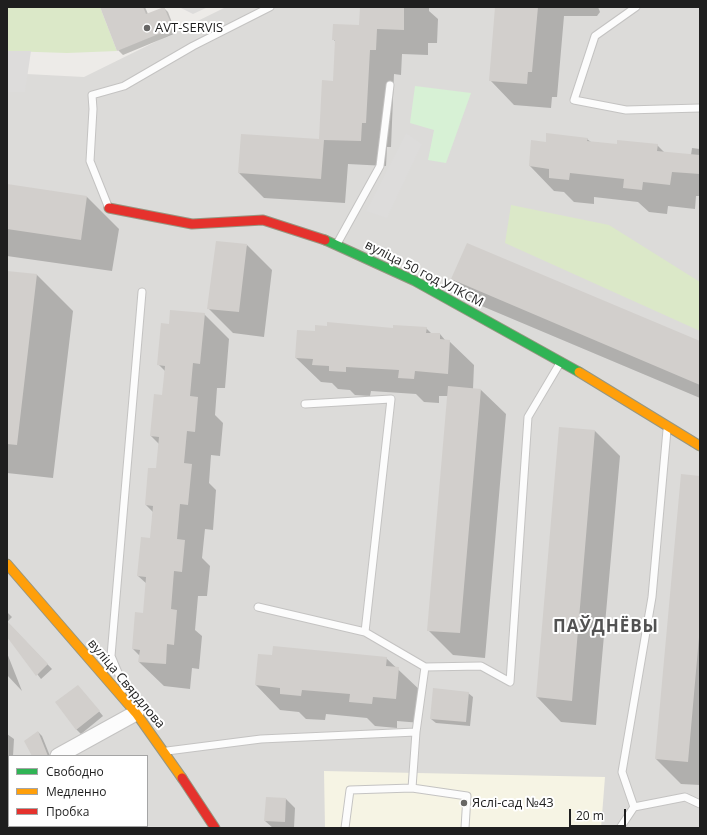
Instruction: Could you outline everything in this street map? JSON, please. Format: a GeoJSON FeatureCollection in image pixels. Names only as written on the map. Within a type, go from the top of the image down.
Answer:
{"type":"FeatureCollection","features":[{"type":"Feature","properties":{"kind":"street","name":"вуліца 50 год УЛКСМ"},"geometry":{"type":"LineString","coordinates":[[109,208],[192,224],[263,220],[337,244],[415,281],[561,361],[700,446]]}},
{"type":"Feature","properties":{"kind":"street","name":"вуліца Свярдлова"},"geometry":{"type":"LineString","coordinates":[[7,564],[136,713],[165,752],[215,828]]}},
{"type":"Feature","properties":{"kind":"street"},"geometry":{"type":"LineString","coordinates":[[60,755],[136,713]]}},
{"type":"Feature","properties":{"kind":"lane"},"geometry":{"type":"LineString","coordinates":[[109,208],[90,160],[93,109],[92,95],[124,86],[261,9],[270,7]]}},
{"type":"Feature","properties":{"kind":"lane"},"geometry":{"type":"LineString","coordinates":[[636,7],[595,36],[574,100],[626,110],[700,108]]}},
{"type":"Feature","properties":{"kind":"lane"},"geometry":{"type":"LineString","coordinates":[[337,244],[380,166],[390,85]]}},
{"type":"Feature","properties":{"kind":"lane"},"geometry":{"type":"LineString","coordinates":[[136,713],[111,656],[142,292]]}},
{"type":"Feature","properties":{"kind":"lane"},"geometry":{"type":"LineString","coordinates":[[258,607],[365,632],[425,667],[481,666],[510,682],[528,418],[561,361]]}},
{"type":"Feature","properties":{"kind":"lane"},"geometry":{"type":"LineString","coordinates":[[305,404],[391,399],[365,632]]}},
{"type":"Feature","properties":{"kind":"lane"},"geometry":{"type":"LineString","coordinates":[[634,806],[622,772],[652,597],[668,427]]}},
{"type":"Feature","properties":{"kind":"lane"},"geometry":{"type":"LineString","coordinates":[[412,788],[416,732],[425,667]]}},
{"type":"Feature","properties":{"kind":"lane"},"geometry":{"type":"LineString","coordinates":[[165,752],[261,740],[416,732]]}},
{"type":"Feature","properties":{"kind":"lane"},"geometry":{"type":"LineString","coordinates":[[345,828],[350,790],[412,788],[467,796],[466,828]]}},
{"type":"Feature","properties":{"kind":"lane"},"geometry":{"type":"LineString","coordinates":[[620,828],[634,806],[685,797],[700,804]]}},
{"type":"Feature","properties":{"kind":"shaded area"},"geometry":{"type":"Polygon","coordinates":[[[179,7],[208,7],[193,14],[179,7]]]}},
{"type":"Feature","properties":{"kind":"shaded area","name":"ПАЎДНЁВЫ"},"geometry":{"type":"Polygon","coordinates":[[[226,7],[700,7],[700,828],[7,828],[7,73],[84,77],[226,7]]]}},
{"type":"Feature","properties":{"kind":"shaded area"},"geometry":{"type":"Polygon","coordinates":[[[7,51],[31,51],[25,92],[7,92],[7,51]]]}},
{"type":"Feature","properties":{"kind":"shaded area"},"geometry":{"type":"Polygon","coordinates":[[[406,133],[422,144],[387,218],[366,211],[406,133]]]}},
{"type":"Feature","properties":{"kind":"shaded area","name":"Яслі-сад №43"},"geometry":{"type":"Polygon","coordinates":[[[324,771],[605,777],[601,828],[325,828],[324,771]]]}},
{"type":"Feature","properties":{"kind":"green space"},"geometry":{"type":"Polygon","coordinates":[[[7,7],[100,7],[117,51],[67,53],[7,51],[7,7]]]}},
{"type":"Feature","properties":{"kind":"green space"},"geometry":{"type":"Polygon","coordinates":[[[415,86],[471,93],[446,163],[428,160],[434,130],[410,123],[415,86]]]}},
{"type":"Feature","properties":{"kind":"green space"},"geometry":{"type":"Polygon","coordinates":[[[511,205],[609,225],[700,282],[700,331],[505,243],[511,205]]]}},
{"type":"Feature","properties":{"kind":"building"},"geometry":{"type":"Polygon","coordinates":[[[100,7],[143,7],[146,14],[164,7],[173,28],[117,51],[100,7]]]}},
{"type":"Feature","properties":{"kind":"building"},"geometry":{"type":"Polygon","coordinates":[[[360,7],[404,7],[404,30],[377,29],[376,50],[370,50],[366,123],[362,123],[361,141],[324,140],[321,179],[238,173],[241,134],[319,139],[322,80],[333,81],[335,40],[332,40],[333,24],[359,25],[360,7]]]}},
{"type":"Feature","properties":{"kind":"building"},"geometry":{"type":"Polygon","coordinates":[[[495,7],[538,7],[532,72],[528,72],[527,84],[489,81],[495,7]]]}},
{"type":"Feature","properties":{"kind":"building"},"geometry":{"type":"Polygon","coordinates":[[[546,133],[588,138],[587,141],[617,144],[617,140],[658,144],[657,151],[700,155],[700,174],[672,172],[670,185],[643,182],[642,190],[623,188],[624,179],[570,173],[569,180],[549,178],[549,169],[529,166],[531,140],[546,142],[546,133]]]}},
{"type":"Feature","properties":{"kind":"building"},"geometry":{"type":"Polygon","coordinates":[[[7,184],[87,196],[81,240],[7,229],[7,184]]]}},
{"type":"Feature","properties":{"kind":"building"},"geometry":{"type":"Polygon","coordinates":[[[216,241],[247,244],[239,312],[207,309],[216,241]]]}},
{"type":"Feature","properties":{"kind":"building"},"geometry":{"type":"Polygon","coordinates":[[[467,243],[700,341],[700,385],[451,279],[467,243]]]}},
{"type":"Feature","properties":{"kind":"building"},"geometry":{"type":"Polygon","coordinates":[[[7,271],[37,274],[17,445],[7,444],[7,271]]]}},
{"type":"Feature","properties":{"kind":"building"},"geometry":{"type":"Polygon","coordinates":[[[170,310],[205,313],[200,364],[193,363],[190,396],[198,397],[195,432],[187,431],[184,463],[192,464],[188,505],[180,504],[177,539],[185,540],[182,572],[174,571],[171,609],[177,610],[174,645],[167,644],[166,664],[138,662],[140,650],[132,649],[135,612],[143,613],[146,577],[137,576],[141,537],[150,538],[153,506],[145,505],[148,468],[156,468],[159,437],[150,436],[154,394],[162,395],[165,366],[157,365],[161,323],[169,324],[170,310]]]}},
{"type":"Feature","properties":{"kind":"building"},"geometry":{"type":"Polygon","coordinates":[[[327,322],[393,328],[393,325],[427,327],[426,333],[440,333],[440,339],[450,340],[448,374],[415,371],[414,379],[398,378],[399,370],[346,367],[346,372],[329,371],[329,366],[312,365],[313,359],[295,358],[297,330],[315,331],[315,325],[327,326],[327,322]]]}},
{"type":"Feature","properties":{"kind":"building"},"geometry":{"type":"Polygon","coordinates":[[[448,386],[481,389],[460,633],[427,631],[448,386]]]}},
{"type":"Feature","properties":{"kind":"building"},"geometry":{"type":"Polygon","coordinates":[[[559,427],[595,430],[572,701],[536,697],[559,427]]]}},
{"type":"Feature","properties":{"kind":"building"},"geometry":{"type":"Polygon","coordinates":[[[681,474],[700,476],[700,626],[688,762],[655,759],[681,474]]]}},
{"type":"Feature","properties":{"kind":"building"},"geometry":{"type":"Polygon","coordinates":[[[8,622],[48,664],[36,676],[7,637],[8,622]]]}},
{"type":"Feature","properties":{"kind":"building"},"geometry":{"type":"Polygon","coordinates":[[[273,646],[387,657],[386,666],[399,667],[396,699],[373,697],[372,704],[349,702],[350,694],[302,690],[301,696],[280,694],[280,688],[255,685],[258,654],[272,655],[273,646]]]}},
{"type":"Feature","properties":{"kind":"building"},"geometry":{"type":"Polygon","coordinates":[[[78,685],[100,711],[76,730],[55,702],[78,685]]]}},
{"type":"Feature","properties":{"kind":"building"},"geometry":{"type":"Polygon","coordinates":[[[433,688],[469,692],[466,722],[430,719],[433,688]]]}},
{"type":"Feature","properties":{"kind":"building"},"geometry":{"type":"Polygon","coordinates":[[[38,731],[48,755],[31,755],[24,741],[38,731]]]}},
{"type":"Feature","properties":{"kind":"building"},"geometry":{"type":"Polygon","coordinates":[[[266,797],[286,798],[285,822],[264,821],[266,797]]]}},
{"type":"Feature","properties":{"kind":"traffic: fast"},"geometry":{"type":"LineString","coordinates":[[325,240],[415,281],[579,372]]}},
{"type":"Feature","properties":{"kind":"traffic: slow"},"geometry":{"type":"LineString","coordinates":[[579,372],[700,446]]}},
{"type":"Feature","properties":{"kind":"traffic: slow"},"geometry":{"type":"LineString","coordinates":[[7,564],[136,713],[182,778]]}},
{"type":"Feature","properties":{"kind":"traffic: jam"},"geometry":{"type":"LineString","coordinates":[[109,208],[192,224],[263,220],[325,240]]}},
{"type":"Feature","properties":{"kind":"traffic: jam"},"geometry":{"type":"LineString","coordinates":[[182,778],[215,828]]}},
{"type":"Feature","properties":{"kind":"place","name":"AVT-SERVIS"},"geometry":{"type":"Point","coordinates":[147,28]}},
{"type":"Feature","properties":{"kind":"place","name":"Яслі-сад №43"},"geometry":{"type":"Point","coordinates":[464,803]}},
{"type":"Feature","properties":{"kind":"district","name":"ПАЎДНЁВЫ"},"geometry":{"type":"Point","coordinates":[606,627]}}]}
